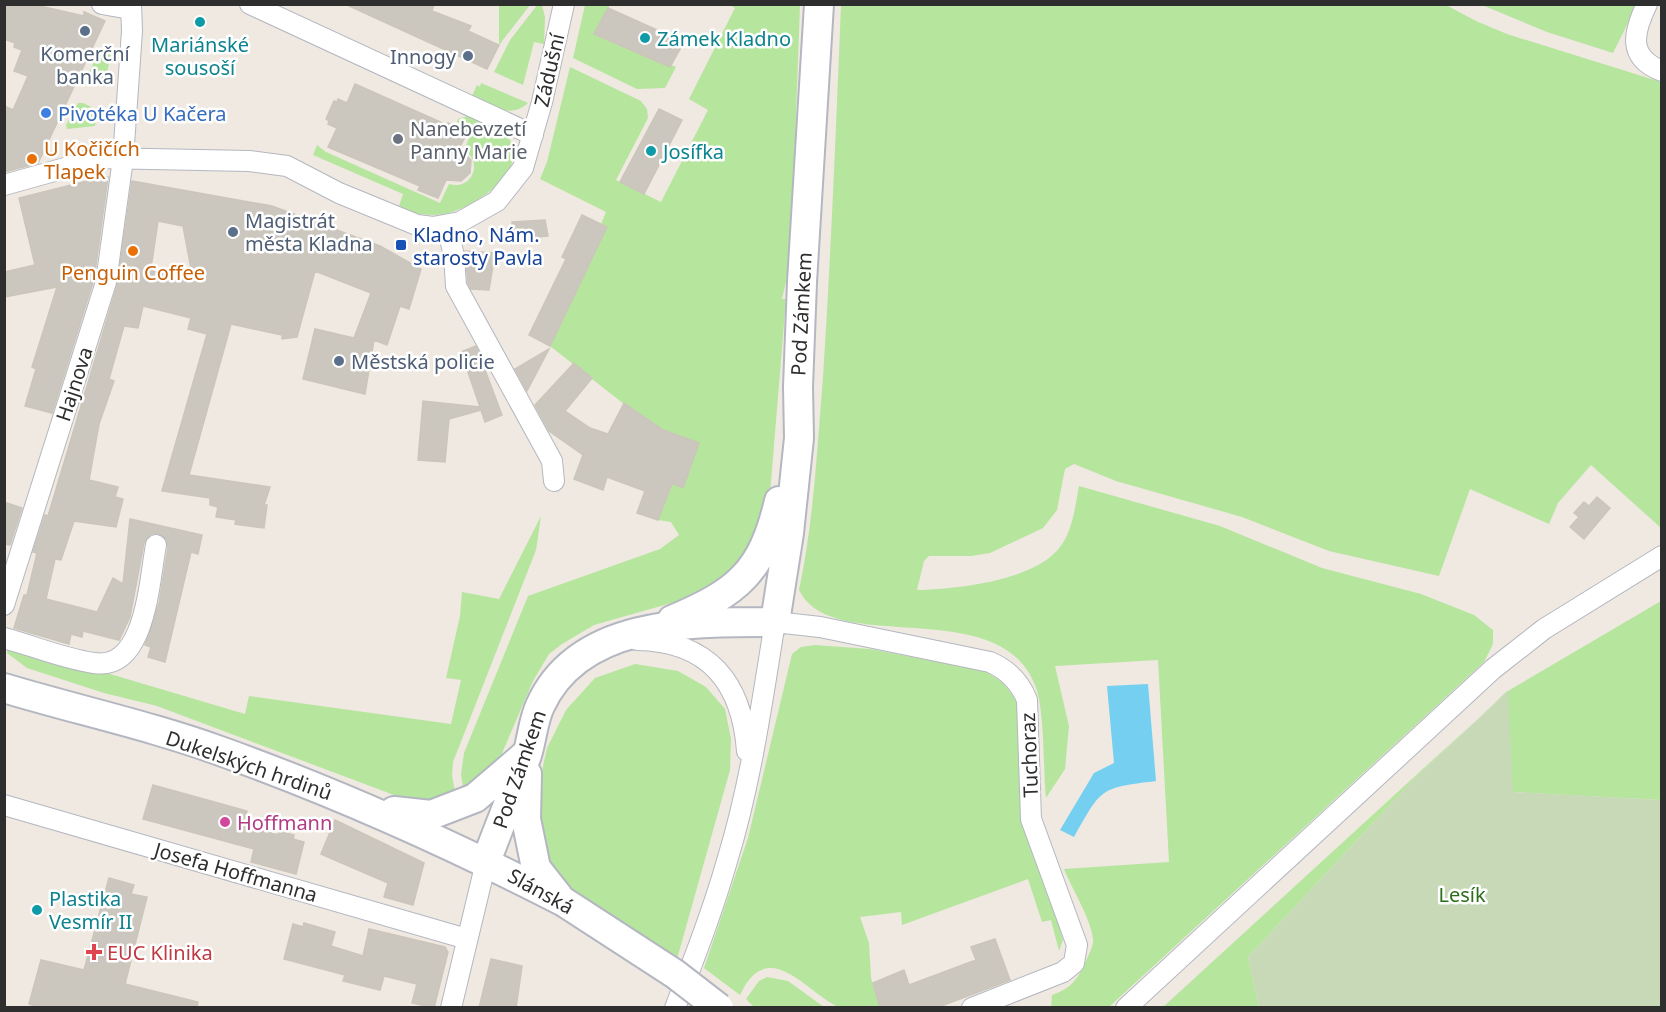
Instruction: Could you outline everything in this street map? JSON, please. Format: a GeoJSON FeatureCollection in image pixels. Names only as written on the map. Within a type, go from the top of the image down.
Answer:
{"type":"FeatureCollection","features":[{"type":"Feature","properties":{"kind":"main road","name":"Pod Zámkem"},"geometry":{"type":"LineString","coordinates":[[486,862],[528,753],[540,707],[556,680],[576,658],[616,639],[645,631],[723,623],[775,622],[789,533],[799,438],[798,387],[819,4]]}},
{"type":"Feature","properties":{"kind":"main road"},"geometry":{"type":"LineString","coordinates":[[645,631],[722,596],[741,582],[757,562],[776,515],[798,387]]}},
{"type":"Feature","properties":{"kind":"main road","name":"Dukelských hrdinů"},"geometry":{"type":"LineString","coordinates":[[4,688],[220,751],[368,808],[486,862]]}},
{"type":"Feature","properties":{"kind":"main road"},"geometry":{"type":"LineString","coordinates":[[368,808],[431,815],[475,798],[528,753]]}},
{"type":"Feature","properties":{"kind":"main road"},"geometry":{"type":"LineString","coordinates":[[528,753],[526,819],[536,868],[564,902]]}},
{"type":"Feature","properties":{"kind":"main road","name":"Slánská"},"geometry":{"type":"LineString","coordinates":[[486,862],[564,902],[675,974],[719,1008]]}},
{"type":"Feature","properties":{"kind":"street"},"geometry":{"type":"LineString","coordinates":[[102,4],[130,7]]}},
{"type":"Feature","properties":{"kind":"street"},"geometry":{"type":"LineString","coordinates":[[250,4],[533,135]]}},
{"type":"Feature","properties":{"kind":"street","name":"Zádušní"},"geometry":{"type":"LineString","coordinates":[[447,226],[486,210],[507,191],[523,168],[564,4]]}},
{"type":"Feature","properties":{"kind":"street"},"geometry":{"type":"LineString","coordinates":[[1647,4],[1636,28],[1636,45],[1648,64],[1662,71]]}},
{"type":"Feature","properties":{"kind":"street","name":"Hajnova"},"geometry":{"type":"LineString","coordinates":[[4,604],[106,282],[123,159],[132,31],[130,7]]}},
{"type":"Feature","properties":{"kind":"street"},"geometry":{"type":"LineString","coordinates":[[4,184],[101,158],[274,164],[287,166],[394,217],[417,225],[447,226],[454,256],[456,286],[552,461],[554,481]]}},
{"type":"Feature","properties":{"kind":"street"},"geometry":{"type":"LineString","coordinates":[[4,638],[95,664],[121,658],[132,648],[138,633],[156,546]]}},
{"type":"Feature","properties":{"kind":"street"},"geometry":{"type":"LineString","coordinates":[[1126,1008],[1493,669],[1544,629],[1662,556]]}},
{"type":"Feature","properties":{"kind":"street","name":"Pod Zámkem"},"geometry":{"type":"LineString","coordinates":[[675,1008],[728,860],[749,774],[775,622]]}},
{"type":"Feature","properties":{"kind":"street","name":"Tuchoraz"},"geometry":{"type":"LineString","coordinates":[[775,622],[820,627],[990,662],[1008,672],[1023,689],[1028,700],[1031,819],[1059,890],[1078,951],[1074,963],[1063,972],[972,1008]]}},
{"type":"Feature","properties":{"kind":"street","name":"Pod Zámkem"},"geometry":{"type":"LineString","coordinates":[[616,639],[672,645],[690,650],[714,666],[731,687],[741,710],[749,774]]}},
{"type":"Feature","properties":{"kind":"street","name":"Josefa Hoffmanna"},"geometry":{"type":"LineString","coordinates":[[4,805],[467,939]]}},
{"type":"Feature","properties":{"kind":"street","name":"Slánská"},"geometry":{"type":"LineString","coordinates":[[451,1008],[486,862]]}},
{"type":"Feature","properties":{"kind":"green space"},"geometry":{"type":"Polygon","coordinates":[[[538,4],[542,5],[545,17],[544,44],[534,42],[523,85],[494,72],[510,40],[538,4]]]}},
{"type":"Feature","properties":{"kind":"green space"},"geometry":{"type":"Polygon","coordinates":[[[499,5],[530,5],[499,45],[499,5]]]}},
{"type":"Feature","properties":{"kind":"green space"},"geometry":{"type":"Polygon","coordinates":[[[585,5],[610,5],[594,34],[676,67],[665,88],[637,89],[573,58],[585,5]]]}},
{"type":"Feature","properties":{"kind":"green space"},"geometry":{"type":"Polygon","coordinates":[[[730,5],[800,5],[792,223],[787,277],[782,299],[786,299],[770,494],[748,561],[708,588],[682,600],[594,625],[549,654],[533,681],[500,758],[464,793],[461,775],[464,753],[528,596],[660,549],[679,535],[671,522],[658,520],[672,483],[683,487],[699,443],[652,426],[550,346],[607,227],[601,224],[606,212],[540,179],[547,162],[570,67],[641,101],[647,109],[648,118],[616,180],[661,202],[708,110],[689,99],[735,8],[730,5]]]}},
{"type":"Feature","properties":{"kind":"green space"},"geometry":{"type":"Polygon","coordinates":[[[841,5],[1446,5],[1507,34],[1661,82],[1661,528],[1591,465],[1558,503],[1549,524],[1470,489],[1439,576],[1329,551],[1242,517],[1116,481],[1074,464],[1065,469],[1057,510],[1043,528],[990,553],[971,556],[929,556],[924,561],[917,590],[973,585],[994,581],[1033,568],[1048,559],[1060,547],[1068,533],[1079,486],[1220,526],[1322,568],[1421,594],[1474,615],[1493,630],[1493,644],[1484,662],[1109,1007],[1051,1007],[1052,995],[1062,991],[1076,978],[1093,943],[1087,917],[1064,869],[1169,862],[1158,660],[1055,666],[1069,726],[1065,769],[1046,798],[1041,709],[1035,685],[1016,657],[987,640],[953,632],[844,620],[817,610],[799,590],[812,511],[823,377],[841,5]]]}},
{"type":"Feature","properties":{"kind":"green space"},"geometry":{"type":"Polygon","coordinates":[[[1482,5],[1637,5],[1613,53],[1547,32],[1482,5]]]}},
{"type":"Feature","properties":{"kind":"green space"},"geometry":{"type":"Polygon","coordinates":[[[104,48],[111,54],[104,87],[86,80],[99,50],[104,48]]]}},
{"type":"Feature","properties":{"kind":"green space"},"geometry":{"type":"Polygon","coordinates":[[[481,83],[528,103],[521,108],[507,111],[493,107],[472,96],[477,85],[480,87],[481,83]]]}},
{"type":"Feature","properties":{"kind":"green space"},"geometry":{"type":"Polygon","coordinates":[[[78,103],[98,110],[95,126],[67,129],[66,125],[78,103]]]}},
{"type":"Feature","properties":{"kind":"green space"},"geometry":{"type":"Polygon","coordinates":[[[471,115],[504,132],[513,149],[513,161],[507,173],[485,195],[448,213],[436,215],[402,210],[399,206],[403,194],[313,155],[317,145],[326,152],[440,203],[449,184],[464,183],[473,174],[473,161],[464,150],[473,129],[457,122],[458,119],[471,115]]]}},
{"type":"Feature","properties":{"kind":"green space"},"geometry":{"type":"Polygon","coordinates":[[[541,516],[536,550],[453,762],[452,776],[456,796],[422,800],[394,795],[157,706],[104,693],[27,668],[7,653],[9,644],[245,714],[249,696],[451,724],[461,680],[446,678],[460,616],[462,592],[499,599],[541,516]]]}},
{"type":"Feature","properties":{"kind":"green space"},"geometry":{"type":"Polygon","coordinates":[[[1661,601],[1661,800],[1512,792],[1507,692],[1661,601]]]}},
{"type":"Feature","properties":{"kind":"green space"},"geometry":{"type":"Polygon","coordinates":[[[815,645],[870,649],[985,671],[1002,682],[1015,698],[1022,714],[1049,892],[1063,940],[1059,951],[1051,920],[1042,922],[1028,879],[902,925],[901,912],[860,917],[869,943],[871,978],[880,1007],[853,1009],[838,1007],[788,973],[775,968],[763,969],[751,978],[740,995],[704,968],[748,838],[792,654],[801,647],[815,645]]]}},
{"type":"Feature","properties":{"kind":"green space"},"geometry":{"type":"Polygon","coordinates":[[[635,664],[678,671],[706,687],[725,709],[731,739],[730,770],[677,959],[574,892],[548,858],[537,824],[538,789],[547,748],[566,710],[595,678],[635,664]]]}},
{"type":"Feature","properties":{"kind":"green space","name":"Lesík"},"geometry":{"type":"Polygon","coordinates":[[[1508,691],[1513,792],[1661,800],[1661,1007],[1259,1007],[1248,957],[1415,778],[1508,691]]]}},
{"type":"Feature","properties":{"kind":"green space"},"geometry":{"type":"Polygon","coordinates":[[[1476,720],[1415,778],[1248,957],[1259,1007],[1162,1008],[1476,720]]]}},
{"type":"Feature","properties":{"kind":"green space"},"geometry":{"type":"Polygon","coordinates":[[[767,977],[788,981],[824,1007],[754,1007],[746,999],[759,981],[767,977]]]}},
{"type":"Feature","properties":{"kind":"water"},"geometry":{"type":"Polygon","coordinates":[[[1148,684],[1156,781],[1123,786],[1104,793],[1097,800],[1074,837],[1060,830],[1094,773],[1114,763],[1107,686],[1148,684]]]}},
{"type":"Feature","properties":{"kind":"building"},"geometry":{"type":"Polygon","coordinates":[[[4,4],[31,4],[84,16],[84,12],[105,21],[38,163],[4,172],[4,106],[13,110],[28,76],[14,71],[22,50],[14,47],[15,43],[4,39],[4,4]]]}},
{"type":"Feature","properties":{"kind":"building"},"geometry":{"type":"Polygon","coordinates":[[[345,4],[434,4],[432,11],[471,26],[468,31],[499,45],[487,69],[345,4]]]}},
{"type":"Feature","properties":{"kind":"building","name":"Zámek Kladno"},"geometry":{"type":"Polygon","coordinates":[[[608,8],[684,42],[670,67],[594,34],[608,8]]]}},
{"type":"Feature","properties":{"kind":"building","name":"Nanebevzetí Panny Marie"},"geometry":{"type":"Polygon","coordinates":[[[355,84],[447,125],[448,123],[468,131],[459,149],[471,160],[470,173],[461,181],[446,180],[438,198],[418,190],[420,186],[328,147],[337,128],[328,124],[329,121],[326,119],[334,101],[337,102],[338,99],[347,103],[355,84]]]}},
{"type":"Feature","properties":{"kind":"building","name":"Josífka"},"geometry":{"type":"Polygon","coordinates":[[[659,109],[682,120],[644,194],[620,182],[659,109]]]}},
{"type":"Feature","properties":{"kind":"building"},"geometry":{"type":"Polygon","coordinates":[[[108,177],[94,279],[52,413],[25,406],[36,369],[32,367],[57,287],[4,297],[4,272],[35,265],[19,198],[108,177]]]}},
{"type":"Feature","properties":{"kind":"building"},"geometry":{"type":"Polygon","coordinates":[[[132,181],[272,206],[380,246],[421,269],[409,309],[400,306],[387,345],[374,340],[365,394],[303,379],[315,329],[354,338],[371,293],[315,271],[297,337],[282,339],[282,335],[231,324],[189,475],[270,487],[264,505],[267,505],[264,528],[235,524],[236,520],[216,517],[218,507],[210,505],[210,498],[162,491],[207,334],[188,329],[191,318],[143,306],[138,328],[124,326],[109,379],[114,381],[99,424],[89,480],[118,487],[115,497],[123,499],[116,527],[74,521],[61,560],[55,559],[46,599],[97,612],[113,578],[123,584],[130,519],[202,535],[198,554],[191,552],[165,662],[148,657],[151,647],[145,645],[159,603],[168,547],[167,540],[158,533],[151,534],[144,543],[130,617],[119,640],[83,631],[82,637],[71,634],[69,644],[14,628],[24,595],[27,595],[37,553],[33,552],[45,515],[48,516],[117,286],[132,181]],[[158,221],[151,268],[193,279],[183,226],[158,221]]]}},
{"type":"Feature","properties":{"kind":"building"},"geometry":{"type":"Polygon","coordinates":[[[582,215],[607,227],[550,346],[529,335],[566,259],[562,257],[582,215]]]}},
{"type":"Feature","properties":{"kind":"building"},"geometry":{"type":"Polygon","coordinates":[[[545,220],[548,236],[513,239],[512,222],[545,220]]]}},
{"type":"Feature","properties":{"kind":"building"},"geometry":{"type":"Polygon","coordinates":[[[465,251],[495,253],[489,290],[471,289],[468,283],[465,251]]]}},
{"type":"Feature","properties":{"kind":"building"},"geometry":{"type":"Polygon","coordinates":[[[476,346],[502,415],[485,422],[481,410],[449,419],[445,462],[418,460],[423,401],[480,407],[461,352],[476,346]]]}},
{"type":"Feature","properties":{"kind":"building"},"geometry":{"type":"Polygon","coordinates":[[[549,349],[527,391],[515,369],[549,349]]]}},
{"type":"Feature","properties":{"kind":"building"},"geometry":{"type":"Polygon","coordinates":[[[574,363],[592,378],[565,411],[590,428],[608,434],[624,403],[663,430],[699,443],[683,488],[672,483],[658,520],[637,513],[645,491],[607,477],[603,490],[574,479],[583,455],[549,431],[535,405],[574,363]]]}},
{"type":"Feature","properties":{"kind":"building"},"geometry":{"type":"Polygon","coordinates":[[[1597,497],[1610,508],[1584,539],[1570,527],[1579,517],[1574,513],[1584,502],[1589,506],[1597,497]]]}},
{"type":"Feature","properties":{"kind":"building"},"geometry":{"type":"Polygon","coordinates":[[[4,502],[22,508],[10,545],[4,544],[4,502]]]}},
{"type":"Feature","properties":{"kind":"building"},"geometry":{"type":"Polygon","coordinates":[[[153,785],[247,811],[243,825],[278,835],[279,831],[294,835],[293,839],[304,842],[296,874],[251,862],[254,849],[143,819],[153,785]]]}},
{"type":"Feature","properties":{"kind":"building"},"geometry":{"type":"Polygon","coordinates":[[[335,820],[424,863],[413,905],[384,897],[388,883],[321,854],[335,820]]]}},
{"type":"Feature","properties":{"kind":"building"},"geometry":{"type":"Polygon","coordinates":[[[109,878],[134,885],[131,894],[147,897],[125,984],[198,1002],[197,1008],[41,1008],[29,1004],[41,960],[84,970],[109,878]]]}},
{"type":"Feature","properties":{"kind":"building"},"geometry":{"type":"Polygon","coordinates":[[[304,923],[335,932],[331,946],[363,956],[369,929],[445,947],[448,952],[434,1008],[412,1003],[417,984],[384,976],[380,990],[343,981],[345,975],[284,959],[293,924],[303,927],[304,923]]]}},
{"type":"Feature","properties":{"kind":"building"},"geometry":{"type":"Polygon","coordinates":[[[995,939],[1010,980],[936,1008],[880,1008],[873,983],[904,970],[909,985],[976,960],[971,947],[995,939]]]}},
{"type":"Feature","properties":{"kind":"building"},"geometry":{"type":"Polygon","coordinates":[[[491,959],[522,966],[516,1008],[479,1008],[491,959]]]}},
{"type":"Feature","properties":{"kind":"place","name":"Mariánské sousoší"},"geometry":{"type":"Point","coordinates":[200,22]}},
{"type":"Feature","properties":{"kind":"place","name":"Komerční banka"},"geometry":{"type":"Point","coordinates":[85,31]}},
{"type":"Feature","properties":{"kind":"place","name":"Zámek Kladno"},"geometry":{"type":"Point","coordinates":[645,38]}},
{"type":"Feature","properties":{"kind":"place","name":"Innogy"},"geometry":{"type":"Point","coordinates":[468,56]}},
{"type":"Feature","properties":{"kind":"place","name":"Pivotéka U Kačera"},"geometry":{"type":"Point","coordinates":[46,113]}},
{"type":"Feature","properties":{"kind":"place","name":"Nanebevzetí Panny Marie"},"geometry":{"type":"Point","coordinates":[398,139]}},
{"type":"Feature","properties":{"kind":"place","name":"Josífka"},"geometry":{"type":"Point","coordinates":[651,151]}},
{"type":"Feature","properties":{"kind":"place","name":"U Kočičích Tlapek"},"geometry":{"type":"Point","coordinates":[32,159]}},
{"type":"Feature","properties":{"kind":"place","name":"Magistrát města Kladna"},"geometry":{"type":"Point","coordinates":[233,232]}},
{"type":"Feature","properties":{"kind":"place","name":"Kladno, Nám. starosty Pavla"},"geometry":{"type":"Point","coordinates":[401,245]}},
{"type":"Feature","properties":{"kind":"place","name":"Penguin Coffee"},"geometry":{"type":"Point","coordinates":[133,251]}},
{"type":"Feature","properties":{"kind":"place","name":"Městská policie"},"geometry":{"type":"Point","coordinates":[339,361]}},
{"type":"Feature","properties":{"kind":"place","name":"Hoffmann"},"geometry":{"type":"Point","coordinates":[225,822]}},
{"type":"Feature","properties":{"kind":"place","name":"Plastika Vesmír II"},"geometry":{"type":"Point","coordinates":[37,910]}},
{"type":"Feature","properties":{"kind":"place","name":"EUC Klinika"},"geometry":{"type":"Point","coordinates":[94,952]}}]}
